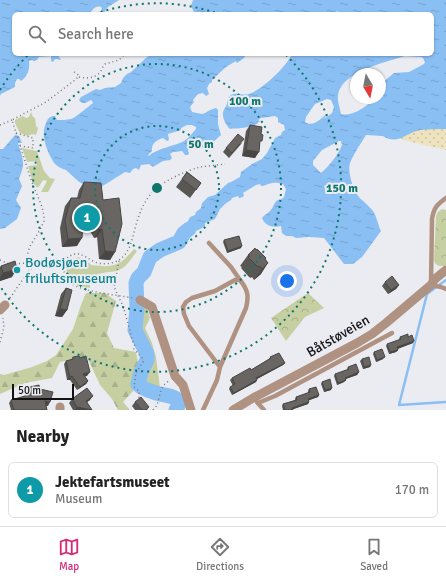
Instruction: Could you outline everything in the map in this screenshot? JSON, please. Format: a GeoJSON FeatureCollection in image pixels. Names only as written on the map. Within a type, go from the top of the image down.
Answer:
{"type":"FeatureCollection","features":[{"type":"Feature","properties":{"kind":"street","name":"Båtstøveien"},"geometry":{"type":"LineString","coordinates":[[233,410],[255,401],[372,334],[386,324],[446,270]]}},
{"type":"Feature","properties":{"kind":"street"},"geometry":{"type":"LineString","coordinates":[[137,299],[152,307],[175,376],[183,385],[191,410]]}},
{"type":"Feature","properties":{"kind":"lane"},"geometry":{"type":"LineString","coordinates":[[444,287],[431,285],[432,219],[433,211],[436,206],[446,198]]}},
{"type":"Feature","properties":{"kind":"lane"},"geometry":{"type":"LineString","coordinates":[[203,410],[217,380],[220,367],[246,308],[248,300],[244,285],[231,267],[209,244]]}},
{"type":"Feature","properties":{"kind":"lane"},"geometry":{"type":"LineString","coordinates":[[220,367],[189,326],[184,314],[183,306],[192,298],[214,291],[235,280],[240,280]]}},
{"type":"Feature","properties":{"kind":"lane"},"geometry":{"type":"LineString","coordinates":[[255,401],[275,396],[392,333]]}},
{"type":"Feature","properties":{"kind":"lane"},"geometry":{"type":"LineString","coordinates":[[255,401],[264,410]]}},
{"type":"Feature","properties":{"kind":"path"},"geometry":{"type":"LineString","coordinates":[[72,70],[78,75],[78,77],[85,79],[97,76],[105,64],[119,60],[123,56]]}},
{"type":"Feature","properties":{"kind":"path"},"geometry":{"type":"LineString","coordinates":[[0,125],[46,102],[78,77]]}},
{"type":"Feature","properties":{"kind":"path"},"geometry":{"type":"LineString","coordinates":[[12,120],[34,190],[42,207],[44,222],[28,252],[27,261],[30,269]]}},
{"type":"Feature","properties":{"kind":"path"},"geometry":{"type":"LineString","coordinates":[[17,134],[33,138],[32,148],[20,146]]}},
{"type":"Feature","properties":{"kind":"path"},"geometry":{"type":"LineString","coordinates":[[137,299],[86,290],[76,286],[65,276],[63,269],[65,260],[77,254],[83,255],[98,263],[112,263],[119,260],[130,247],[143,205],[154,190],[168,181],[192,170],[205,166],[225,164]]}},
{"type":"Feature","properties":{"kind":"path"},"geometry":{"type":"LineString","coordinates":[[0,260],[10,264],[28,263]]}},
{"type":"Feature","properties":{"kind":"path"},"geometry":{"type":"LineString","coordinates":[[119,260],[114,286],[123,306],[135,346],[134,349],[142,358],[142,362],[136,373],[134,387],[139,391],[140,401]]}},
{"type":"Feature","properties":{"kind":"path"},"geometry":{"type":"LineString","coordinates":[[0,342],[4,327],[2,307],[30,269],[38,266],[49,265],[63,269]]}},
{"type":"Feature","properties":{"kind":"path"},"geometry":{"type":"LineString","coordinates":[[153,410],[156,407],[162,386],[175,376]]}},
{"type":"Feature","properties":{"kind":"green space"},"geometry":{"type":"Polygon","coordinates":[[[31,112],[35,118],[36,126],[38,128],[36,135],[32,134],[28,136],[20,133],[15,120],[23,116],[26,118],[29,117],[31,112]]]}},
{"type":"Feature","properties":{"kind":"green space"},"geometry":{"type":"Polygon","coordinates":[[[22,148],[37,151],[44,171],[50,178],[55,179],[48,192],[41,192],[47,181],[43,180],[38,188],[33,183],[28,166],[37,165],[37,161],[27,162],[22,148]]]}},
{"type":"Feature","properties":{"kind":"green space"},"geometry":{"type":"Polygon","coordinates":[[[442,209],[446,210],[446,266],[439,266],[434,260],[436,216],[442,209]]]}},
{"type":"Feature","properties":{"kind":"green space"},"geometry":{"type":"Polygon","coordinates":[[[134,249],[137,251],[124,267],[119,270],[96,275],[89,281],[90,288],[75,284],[69,278],[67,267],[74,259],[79,258],[85,260],[91,265],[111,266],[120,262],[134,249]]]}},
{"type":"Feature","properties":{"kind":"green space"},"geometry":{"type":"Polygon","coordinates":[[[86,293],[105,293],[116,301],[107,333],[114,348],[136,352],[138,362],[133,377],[136,388],[123,402],[130,410],[118,410],[112,399],[100,385],[87,357],[60,362],[52,378],[25,383],[0,394],[0,374],[4,375],[32,367],[47,361],[56,355],[73,329],[86,293]]]}},
{"type":"Feature","properties":{"kind":"green space"},"geometry":{"type":"Polygon","coordinates":[[[308,293],[324,308],[305,317],[286,341],[271,318],[308,293]]]}},
{"type":"Feature","properties":{"kind":"green space"},"geometry":{"type":"Polygon","coordinates":[[[139,303],[147,309],[150,318],[145,328],[152,343],[156,357],[160,388],[159,393],[141,386],[140,384],[148,362],[147,351],[142,337],[136,329],[139,303]]]}},
{"type":"Feature","properties":{"kind":"sand"},"geometry":{"type":"Polygon","coordinates":[[[446,121],[446,150],[395,137],[446,121]]]}},
{"type":"Feature","properties":{"kind":"water"},"geometry":{"type":"Polygon","coordinates":[[[0,0],[119,0],[108,7],[104,12],[100,12],[102,8],[97,7],[91,12],[12,12],[12,56],[51,56],[39,57],[37,60],[29,61],[29,70],[27,75],[21,81],[17,79],[15,87],[1,94],[0,96],[0,0]]]}},
{"type":"Feature","properties":{"kind":"water"},"geometry":{"type":"Polygon","coordinates":[[[193,0],[446,0],[446,129],[416,131],[402,138],[393,140],[383,136],[366,135],[350,163],[349,172],[356,193],[373,211],[381,231],[362,257],[353,264],[344,264],[324,238],[296,238],[286,236],[282,233],[281,226],[275,227],[267,225],[263,221],[262,218],[272,209],[276,202],[284,197],[286,189],[283,184],[279,183],[261,186],[260,184],[256,185],[243,193],[243,197],[239,198],[238,196],[232,198],[220,209],[215,219],[205,223],[205,226],[195,231],[190,230],[186,225],[190,217],[195,215],[201,208],[202,203],[208,197],[215,195],[228,183],[240,177],[241,172],[262,159],[275,138],[281,135],[285,130],[284,125],[278,122],[278,118],[275,116],[261,118],[258,120],[260,121],[257,124],[250,127],[230,129],[223,117],[223,111],[230,96],[233,94],[244,95],[254,92],[280,71],[291,56],[405,56],[434,56],[434,12],[194,12],[191,6],[193,0]],[[327,99],[315,104],[306,117],[305,122],[311,124],[317,122],[328,113],[324,119],[332,113],[334,107],[331,100],[327,99]],[[341,141],[322,150],[313,161],[313,165],[321,173],[331,163],[338,152],[342,145],[341,141]]]}},
{"type":"Feature","properties":{"kind":"water"},"geometry":{"type":"Polygon","coordinates":[[[51,56],[59,56],[61,60],[55,59],[53,62],[51,61],[51,56]]]}},
{"type":"Feature","properties":{"kind":"water"},"geometry":{"type":"Polygon","coordinates":[[[149,56],[245,56],[237,63],[236,61],[226,67],[209,84],[207,88],[209,94],[206,96],[203,93],[198,94],[190,107],[192,112],[202,114],[216,108],[218,110],[218,124],[221,135],[211,144],[201,147],[196,145],[189,148],[188,155],[185,155],[182,151],[173,152],[170,154],[172,158],[170,160],[163,161],[153,167],[149,164],[141,165],[139,170],[136,168],[130,173],[125,172],[101,187],[87,187],[66,170],[57,166],[53,161],[44,140],[44,131],[47,121],[53,116],[55,116],[57,120],[73,118],[93,103],[91,100],[82,103],[79,100],[81,97],[96,89],[100,90],[115,87],[121,83],[127,74],[149,56]],[[187,125],[181,128],[181,130],[168,134],[169,140],[167,141],[163,138],[157,141],[153,144],[152,151],[148,155],[149,156],[156,151],[186,140],[196,129],[196,127],[187,125]]]}},
{"type":"Feature","properties":{"kind":"water"},"geometry":{"type":"Polygon","coordinates":[[[15,135],[19,136],[22,143],[18,143],[23,161],[19,179],[22,186],[16,200],[21,208],[17,219],[5,228],[0,229],[0,149],[3,149],[15,135]]]}},
{"type":"Feature","properties":{"kind":"building"},"geometry":{"type":"Polygon","coordinates":[[[250,125],[262,127],[261,134],[263,135],[262,141],[260,141],[259,152],[246,150],[250,125]]]}},
{"type":"Feature","properties":{"kind":"building"},"geometry":{"type":"Polygon","coordinates":[[[238,134],[244,139],[232,153],[226,148],[238,134]]]}},
{"type":"Feature","properties":{"kind":"building"},"geometry":{"type":"Polygon","coordinates":[[[187,172],[201,183],[196,190],[182,179],[187,172]]]}},
{"type":"Feature","properties":{"kind":"building"},"geometry":{"type":"Polygon","coordinates":[[[84,182],[101,183],[103,200],[119,198],[122,224],[115,252],[105,251],[102,229],[99,230],[96,223],[83,222],[82,238],[68,239],[65,220],[71,198],[80,198],[84,182]]]}},
{"type":"Feature","properties":{"kind":"building"},"geometry":{"type":"Polygon","coordinates":[[[239,236],[242,246],[228,251],[224,240],[239,236]]]}},
{"type":"Feature","properties":{"kind":"building"},"geometry":{"type":"Polygon","coordinates":[[[255,248],[266,258],[265,259],[268,263],[262,269],[248,257],[250,256],[248,255],[255,248]]]}},
{"type":"Feature","properties":{"kind":"building"},"geometry":{"type":"Polygon","coordinates":[[[15,261],[17,269],[3,273],[1,266],[15,261]]]}},
{"type":"Feature","properties":{"kind":"building"},"geometry":{"type":"Polygon","coordinates":[[[392,276],[399,285],[391,290],[385,282],[392,276]]]}},
{"type":"Feature","properties":{"kind":"building"},"geometry":{"type":"Polygon","coordinates":[[[66,288],[72,290],[67,310],[60,309],[66,288]]]}},
{"type":"Feature","properties":{"kind":"building"},"geometry":{"type":"Polygon","coordinates":[[[408,334],[408,337],[412,335],[414,341],[397,347],[398,350],[390,352],[387,344],[401,339],[400,337],[408,334]]]}},
{"type":"Feature","properties":{"kind":"building"},"geometry":{"type":"Polygon","coordinates":[[[382,349],[385,357],[377,360],[374,352],[382,349]]]}},
{"type":"Feature","properties":{"kind":"building"},"geometry":{"type":"Polygon","coordinates":[[[279,353],[285,363],[256,378],[257,380],[234,393],[230,387],[235,384],[232,378],[250,368],[251,370],[271,358],[270,357],[279,353]]]}},
{"type":"Feature","properties":{"kind":"building"},"geometry":{"type":"Polygon","coordinates":[[[79,356],[80,358],[86,356],[90,372],[83,374],[88,381],[80,387],[72,376],[70,377],[66,361],[73,359],[73,357],[79,356]]]}},
{"type":"Feature","properties":{"kind":"building"},"geometry":{"type":"Polygon","coordinates":[[[369,357],[371,365],[364,367],[362,359],[369,357]]]}},
{"type":"Feature","properties":{"kind":"building"},"geometry":{"type":"Polygon","coordinates":[[[356,364],[359,372],[338,383],[335,374],[349,369],[348,367],[356,364]]]}},
{"type":"Feature","properties":{"kind":"building"},"geometry":{"type":"Polygon","coordinates":[[[330,379],[332,388],[325,390],[322,382],[330,379]]]}},
{"type":"Feature","properties":{"kind":"building"},"geometry":{"type":"Polygon","coordinates":[[[39,385],[40,389],[53,392],[50,402],[45,401],[47,410],[14,410],[11,400],[32,394],[30,387],[39,385]]]}},
{"type":"Feature","properties":{"kind":"building"},"geometry":{"type":"Polygon","coordinates":[[[316,387],[319,395],[308,399],[309,402],[292,408],[293,410],[285,410],[283,404],[297,400],[296,397],[310,392],[309,389],[316,387]]]}},
{"type":"Feature","properties":{"kind":"building"},"geometry":{"type":"Polygon","coordinates":[[[87,388],[93,396],[86,401],[92,410],[77,407],[72,399],[87,388]]]}},
{"type":"Feature","properties":{"kind":"building"},"geometry":{"type":"Polygon","coordinates":[[[141,397],[149,407],[146,410],[142,410],[135,402],[141,397]]]}},
{"type":"Feature","properties":{"kind":"waterway"},"geometry":{"type":"LineString","coordinates":[[176,410],[178,405],[178,401],[176,399],[149,391],[138,384],[141,372],[147,360],[147,354],[135,330],[137,308],[136,283],[138,278],[144,272],[150,257],[160,250],[179,242],[184,233],[189,229]]}},
{"type":"Feature","properties":{"kind":"waterway"},"geometry":{"type":"LineString","coordinates":[[446,280],[427,294],[399,405],[446,402]]}},
{"type":"Feature","properties":{"kind":"place","name":"Jektefartsmuseet"},"geometry":{"type":"Point","coordinates":[87,218]}},
{"type":"Feature","properties":{"kind":"place","name":"Bodøsjøen friluftsmuseum"},"geometry":{"type":"Point","coordinates":[17,270]}}]}
